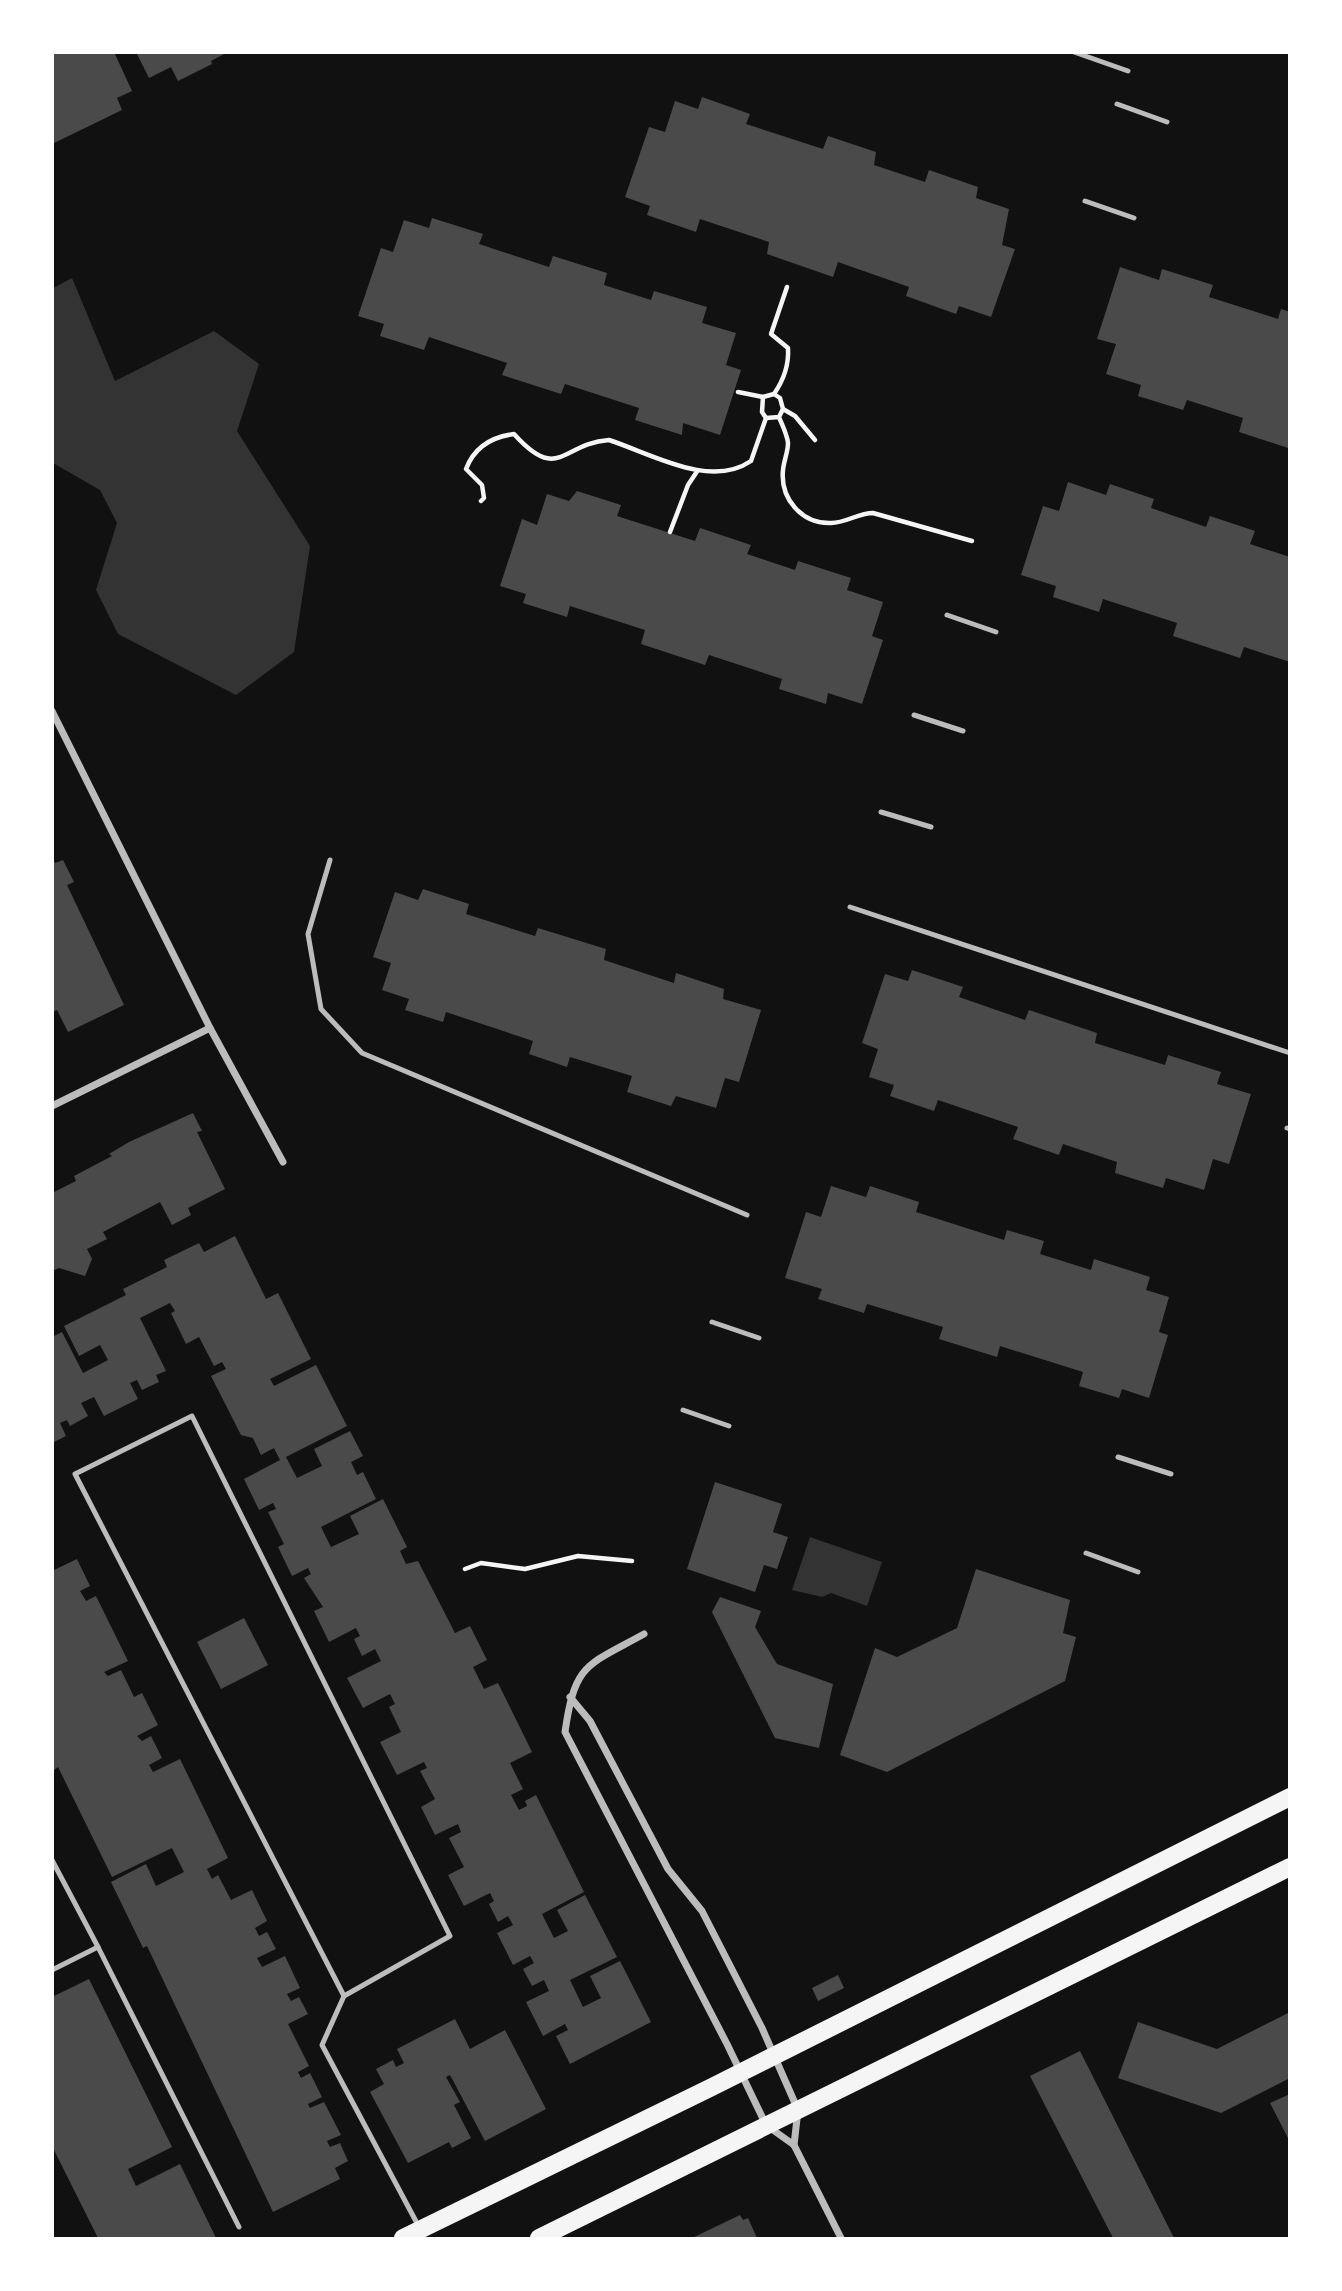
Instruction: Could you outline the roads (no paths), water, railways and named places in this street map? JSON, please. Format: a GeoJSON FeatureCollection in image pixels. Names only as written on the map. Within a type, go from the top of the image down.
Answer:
{"type":"FeatureCollection","features":[{"type":"Feature","properties":{"kind":"main road"},"geometry":{"type":"LineString","coordinates":[[403,2238],[774,2056],[1290,1797]]}},
{"type":"Feature","properties":{"kind":"main road"},"geometry":{"type":"LineString","coordinates":[[539,2238],[1290,1867]]}},
{"type":"Feature","properties":{"kind":"street"},"geometry":{"type":"LineString","coordinates":[[52,711],[210,1028],[283,1162]]}},
{"type":"Feature","properties":{"kind":"street"},"geometry":{"type":"LineString","coordinates":[[52,1105],[210,1028]]}},
{"type":"Feature","properties":{"kind":"street"},"geometry":{"type":"LineString","coordinates":[[644,1634],[587,1666],[570,1697],[565,1732],[766,2125],[794,2145],[841,2238]]}},
{"type":"Feature","properties":{"kind":"street"},"geometry":{"type":"LineString","coordinates":[[570,1697],[590,1721],[668,1870],[702,1911],[798,2110],[794,2145]]}},
{"type":"Feature","properties":{"kind":"lane"},"geometry":{"type":"LineString","coordinates":[[1074,52],[1128,71]]}},
{"type":"Feature","properties":{"kind":"lane"},"geometry":{"type":"LineString","coordinates":[[1117,104],[1167,122]]}},
{"type":"Feature","properties":{"kind":"lane"},"geometry":{"type":"LineString","coordinates":[[1085,201],[1133,218]]}},
{"type":"Feature","properties":{"kind":"lane"},"geometry":{"type":"LineString","coordinates":[[947,615],[996,632]]}},
{"type":"Feature","properties":{"kind":"lane"},"geometry":{"type":"LineString","coordinates":[[914,715],[963,731]]}},
{"type":"Feature","properties":{"kind":"lane"},"geometry":{"type":"LineString","coordinates":[[881,812],[930,827]]}},
{"type":"Feature","properties":{"kind":"lane"},"geometry":{"type":"LineString","coordinates":[[330,860],[308,934],[321,1009],[362,1053],[747,1215]]}},
{"type":"Feature","properties":{"kind":"lane"},"geometry":{"type":"LineString","coordinates":[[850,907],[1290,1053]]}},
{"type":"Feature","properties":{"kind":"lane"},"geometry":{"type":"LineString","coordinates":[[712,1322],[759,1338]]}},
{"type":"Feature","properties":{"kind":"lane"},"geometry":{"type":"LineString","coordinates":[[682,1410],[729,1426]]}},
{"type":"Feature","properties":{"kind":"lane"},"geometry":{"type":"LineString","coordinates":[[344,1996],[75,1474],[192,1416],[450,1936],[344,1996],[322,2045],[420,2230]]}},
{"type":"Feature","properties":{"kind":"lane"},"geometry":{"type":"LineString","coordinates":[[1118,1457],[1171,1474]]}},
{"type":"Feature","properties":{"kind":"lane"},"geometry":{"type":"LineString","coordinates":[[1086,1553],[1138,1572]]}},
{"type":"Feature","properties":{"kind":"lane"},"geometry":{"type":"LineString","coordinates":[[52,1860],[239,2227]]}},
{"type":"Feature","properties":{"kind":"lane"},"geometry":{"type":"LineString","coordinates":[[52,1970],[98,1947]]}}]}
